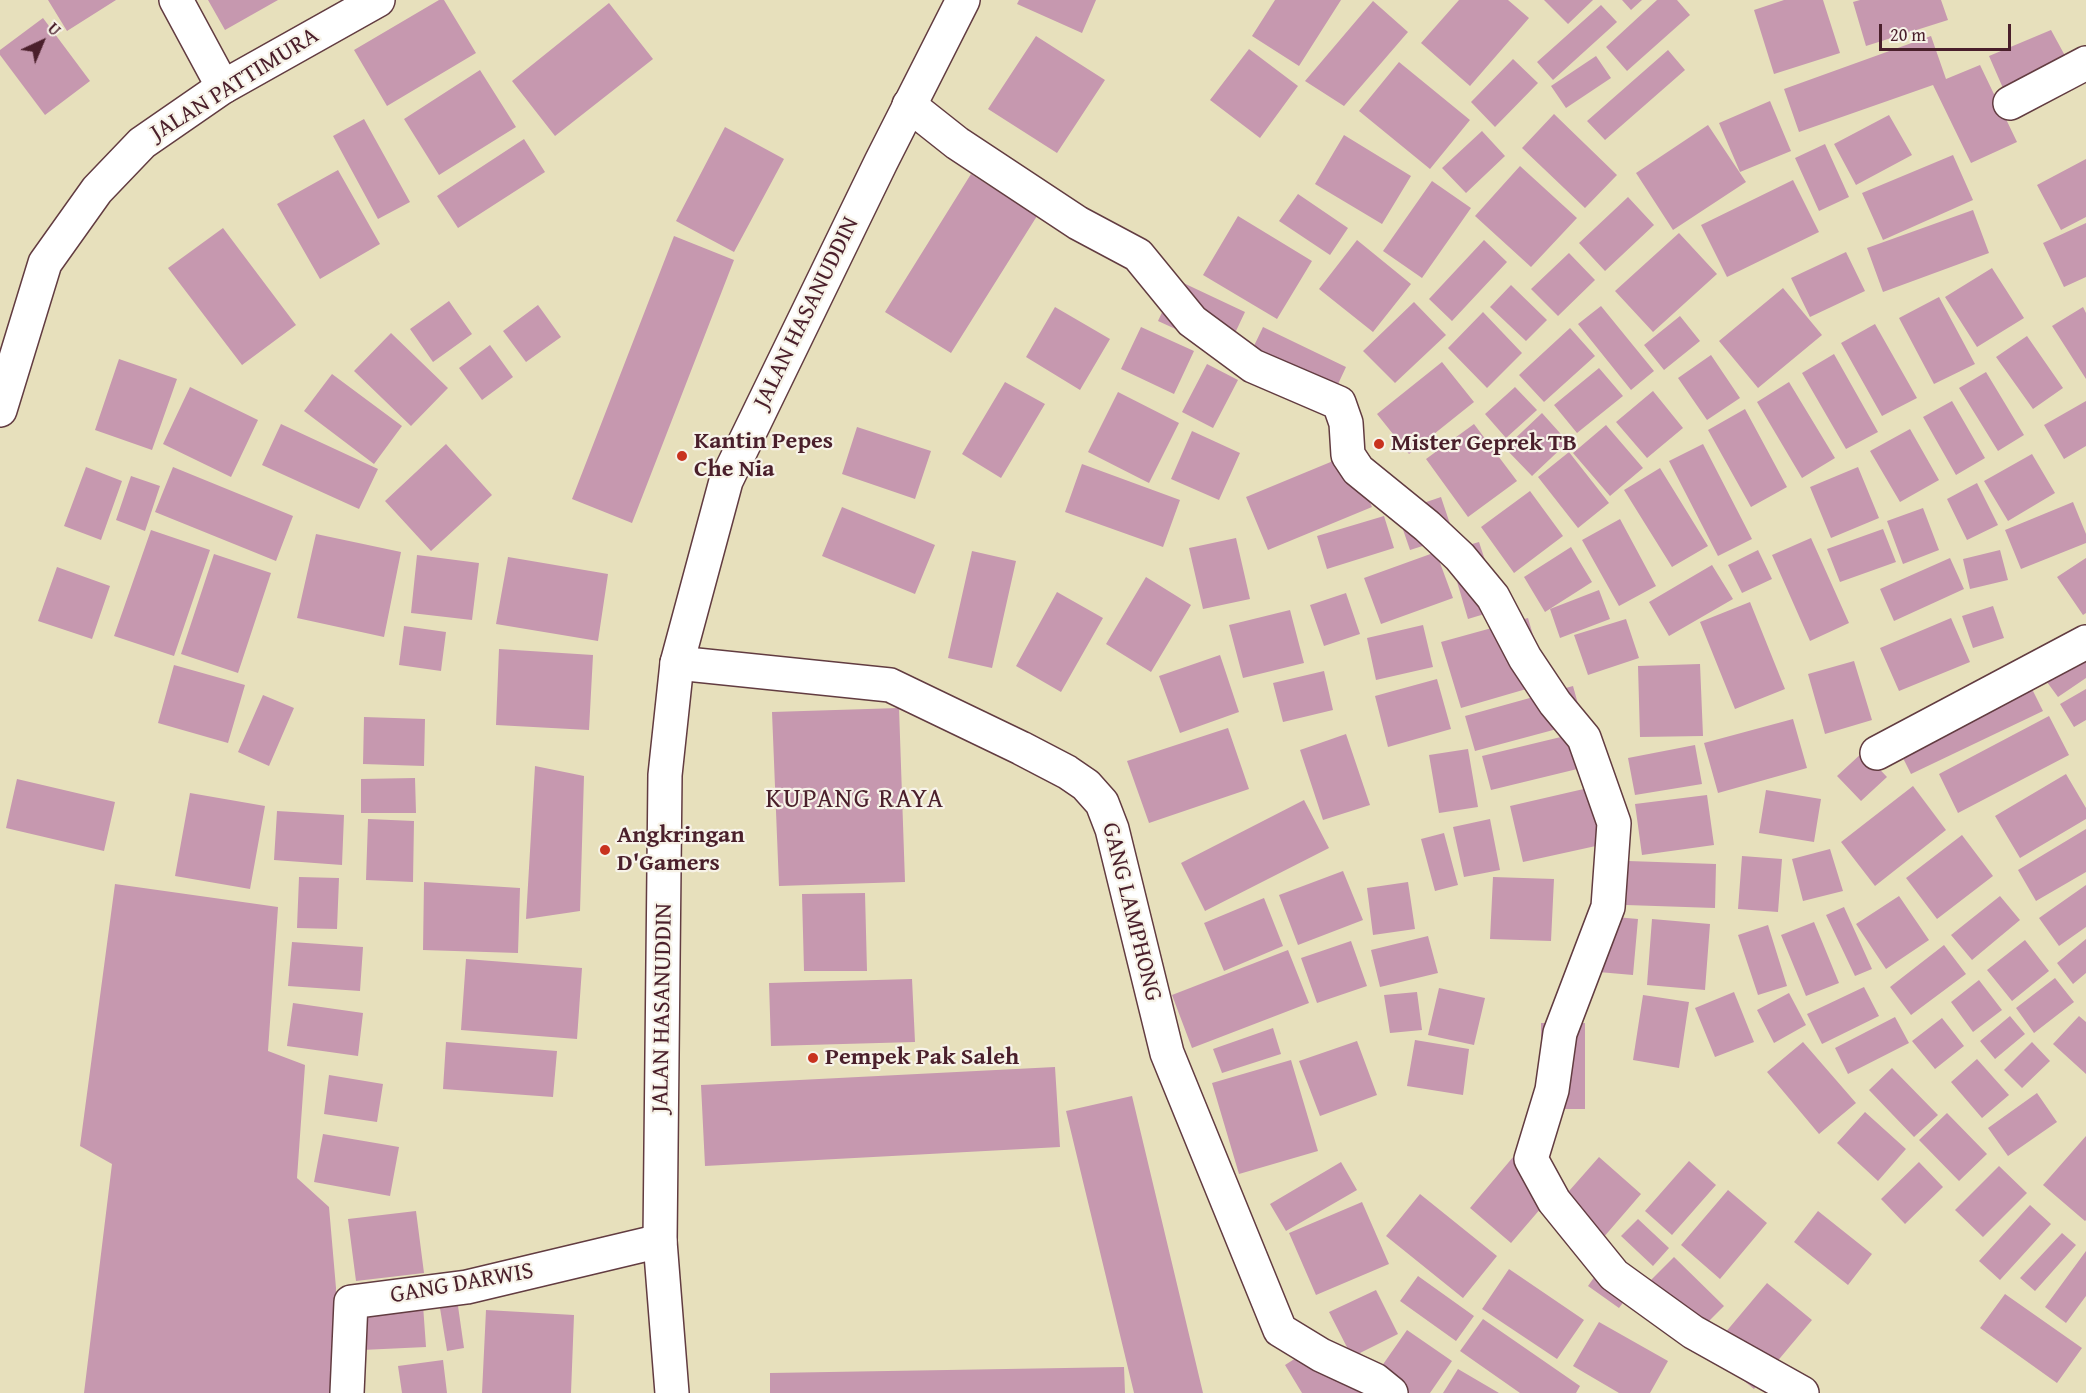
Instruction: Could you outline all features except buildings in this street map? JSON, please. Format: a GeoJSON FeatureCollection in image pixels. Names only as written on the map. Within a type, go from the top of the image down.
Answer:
{"type":"FeatureCollection","features":[{"type":"Feature","properties":{"kind":"street"},"geometry":{"type":"LineString","coordinates":[[176,0],[223,87]]}},
{"type":"Feature","properties":{"kind":"street","name":"JALAN PATTIMURA"},"geometry":{"type":"LineString","coordinates":[[0,410],[45,263],[97,190],[142,143],[223,87],[378,0]]}},
{"type":"Feature","properties":{"kind":"street","name":"JALAN HASANUDDIN"},"geometry":{"type":"LineString","coordinates":[[672,1393],[660,1240],[665,775],[677,663],[726,481],[909,105],[953,6]]}},
{"type":"Feature","properties":{"kind":"street"},"geometry":{"type":"LineString","coordinates":[[2010,103],[2086,63]]}},
{"type":"Feature","properties":{"kind":"street"},"geometry":{"type":"LineString","coordinates":[[909,105],[957,143],[1078,224],[1138,255],[1192,321],[1253,366],[1338,403],[1346,423],[1348,455],[1358,470],[1427,526],[1460,557],[1493,597],[1524,658],[1555,703],[1584,738],[1614,823],[1608,907],[1560,1033],[1552,1090],[1531,1159],[1554,1201],[1614,1275],[1693,1332],[1802,1393]]}},
{"type":"Feature","properties":{"kind":"street"},"geometry":{"type":"LineString","coordinates":[[1877,753],[2086,642]]}},
{"type":"Feature","properties":{"kind":"street","name":"GANG LAMPHONG"},"geometry":{"type":"LineString","coordinates":[[677,663],[890,685],[1021,748],[1067,772],[1086,785],[1102,803],[1112,828],[1167,1053],[1280,1330],[1321,1355],[1375,1380],[1391,1393]]}},
{"type":"Feature","properties":{"kind":"street","name":"GANG DARWIS"},"geometry":{"type":"LineString","coordinates":[[347,1393],[351,1302],[467,1287],[660,1240]]}},
{"type":"Feature","properties":{"kind":"place","name":"Mister Geprek TB"},"geometry":{"type":"Point","coordinates":[1379,444]}},
{"type":"Feature","properties":{"kind":"place","name":"Kantin Pepes Che Nia"},"geometry":{"type":"Point","coordinates":[682,456]}},
{"type":"Feature","properties":{"kind":"place","name":"Angkringan D'Gamers"},"geometry":{"type":"Point","coordinates":[605,850]}},
{"type":"Feature","properties":{"kind":"place","name":"Pempek Pak Saleh"},"geometry":{"type":"Point","coordinates":[813,1058]}},
{"type":"Feature","properties":{"kind":"district","name":"KUPANG RAYA"},"geometry":{"type":"Point","coordinates":[855,800]}}]}
